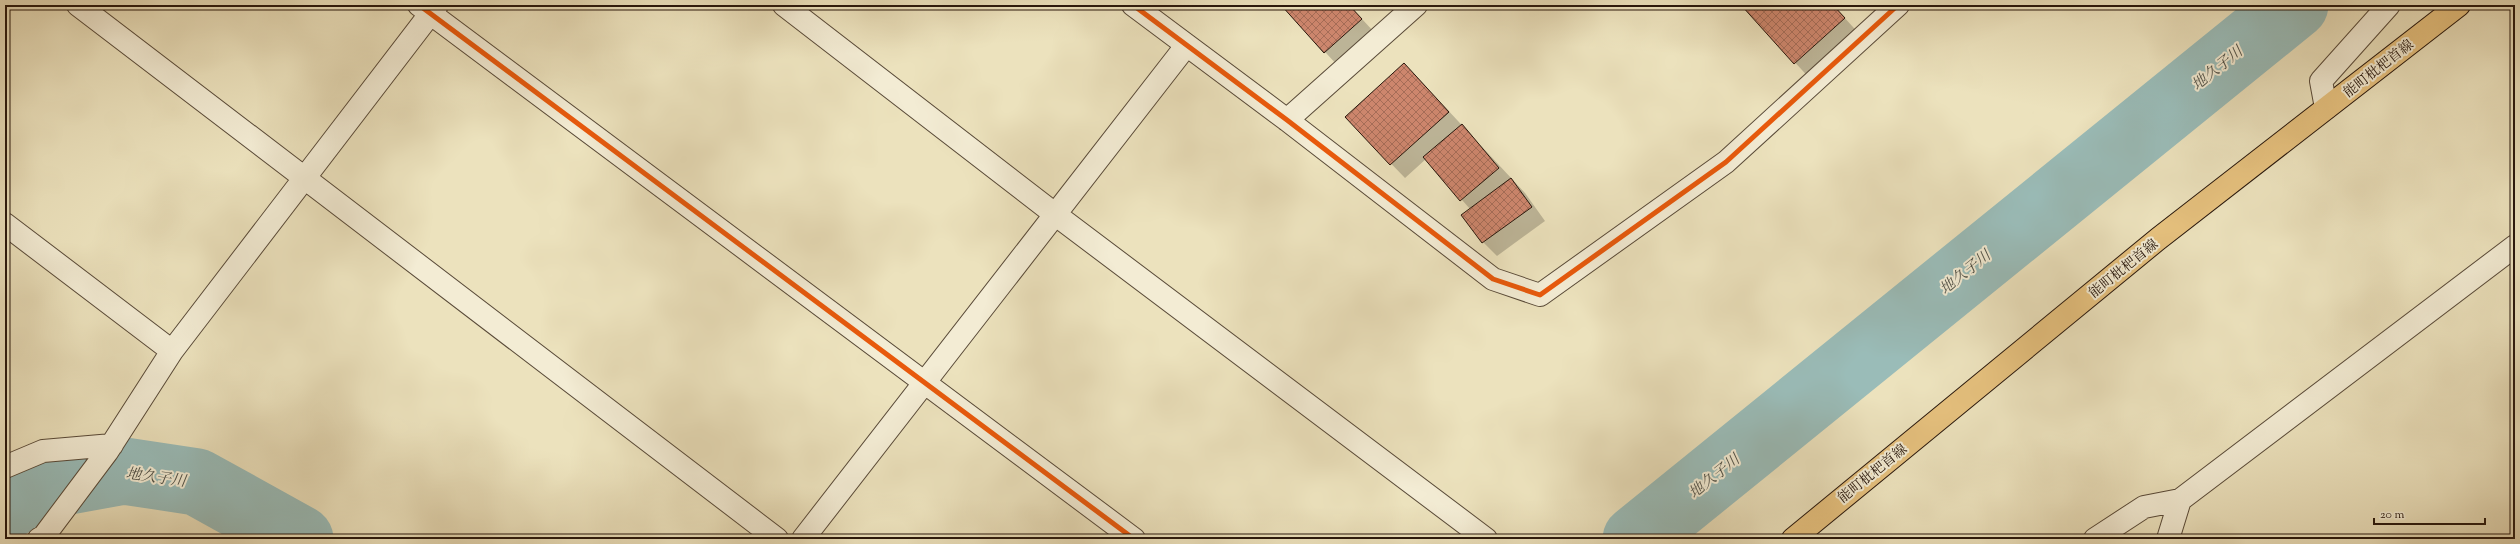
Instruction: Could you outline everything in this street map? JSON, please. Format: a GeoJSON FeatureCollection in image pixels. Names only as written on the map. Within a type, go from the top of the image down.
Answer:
{"type":"FeatureCollection","features":[{"type":"Feature","properties":{"kind":"main road","name":"能町枇杷首線"},"geometry":{"type":"LineString","coordinates":[[1793,539],[2152,244],[2459,5]]}},
{"type":"Feature","properties":{"kind":"street"},"geometry":{"type":"LineString","coordinates":[[78,5],[777,539]]}},
{"type":"Feature","properties":{"kind":"street"},"geometry":{"type":"LineString","coordinates":[[784,5],[1056,215],[1486,539]]}},
{"type":"Feature","properties":{"kind":"street"},"geometry":{"type":"LineString","coordinates":[[1133,5],[1287,120],[1493,279],[1540,295],[1726,162],[1898,5]]}},
{"type":"Feature","properties":{"kind":"street"},"geometry":{"type":"LineString","coordinates":[[1287,120],[1416,5]]}},
{"type":"Feature","properties":{"kind":"street"},"geometry":{"type":"LineString","coordinates":[[2326,108],[2322,81],[2389,5]]}},
{"type":"Feature","properties":{"kind":"street"},"geometry":{"type":"LineString","coordinates":[[41,537],[110,448],[172,351],[304,177],[429,8],[1134,539]]}},
{"type":"Feature","properties":{"kind":"street"},"geometry":{"type":"LineString","coordinates":[[803,539],[1186,46]]}},
{"type":"Feature","properties":{"kind":"street"},"geometry":{"type":"LineString","coordinates":[[5,224],[172,351]]}},
{"type":"Feature","properties":{"kind":"street"},"geometry":{"type":"LineString","coordinates":[[2095,539],[2144,507],[2180,500],[2515,246]]}},
{"type":"Feature","properties":{"kind":"street"},"geometry":{"type":"LineString","coordinates":[[5,467],[43,451],[110,448]]}},
{"type":"Feature","properties":{"kind":"street"},"geometry":{"type":"LineString","coordinates":[[2168,539],[2180,500]]}},
{"type":"Feature","properties":{"kind":"building"},"geometry":{"type":"Polygon","coordinates":[[[1281,5],[1349,5],[1362,19],[1324,53],[1281,5]]]}},
{"type":"Feature","properties":{"kind":"building"},"geometry":{"type":"Polygon","coordinates":[[[1741,5],[1833,5],[1845,18],[1794,64],[1741,5]]]}},
{"type":"Feature","properties":{"kind":"building"},"geometry":{"type":"Polygon","coordinates":[[[1404,63],[1449,112],[1390,165],[1345,117],[1404,63]]]}},
{"type":"Feature","properties":{"kind":"building"},"geometry":{"type":"Polygon","coordinates":[[[1462,124],[1499,168],[1460,201],[1423,157],[1462,124]]]}},
{"type":"Feature","properties":{"kind":"building"},"geometry":{"type":"Polygon","coordinates":[[[1511,178],[1532,207],[1482,243],[1461,215],[1511,178]]]}},
{"type":"Feature","properties":{"kind":"waterway","name":"地久子川"},"geometry":{"type":"LineString","coordinates":[[1636,539],[2295,5]]}},
{"type":"Feature","properties":{"kind":"waterway","name":"地久子川"},"geometry":{"type":"LineString","coordinates":[[5,507],[47,485],[124,471],[197,482],[300,539]]}},
{"type":"Feature","properties":{"kind":"cycle path"},"geometry":{"type":"LineString","coordinates":[[419,5],[1134,539]]}},
{"type":"Feature","properties":{"kind":"cycle path"},"geometry":{"type":"LineString","coordinates":[[1133,5],[1287,120],[1493,279],[1540,295],[1726,162],[1898,5]]}}]}
